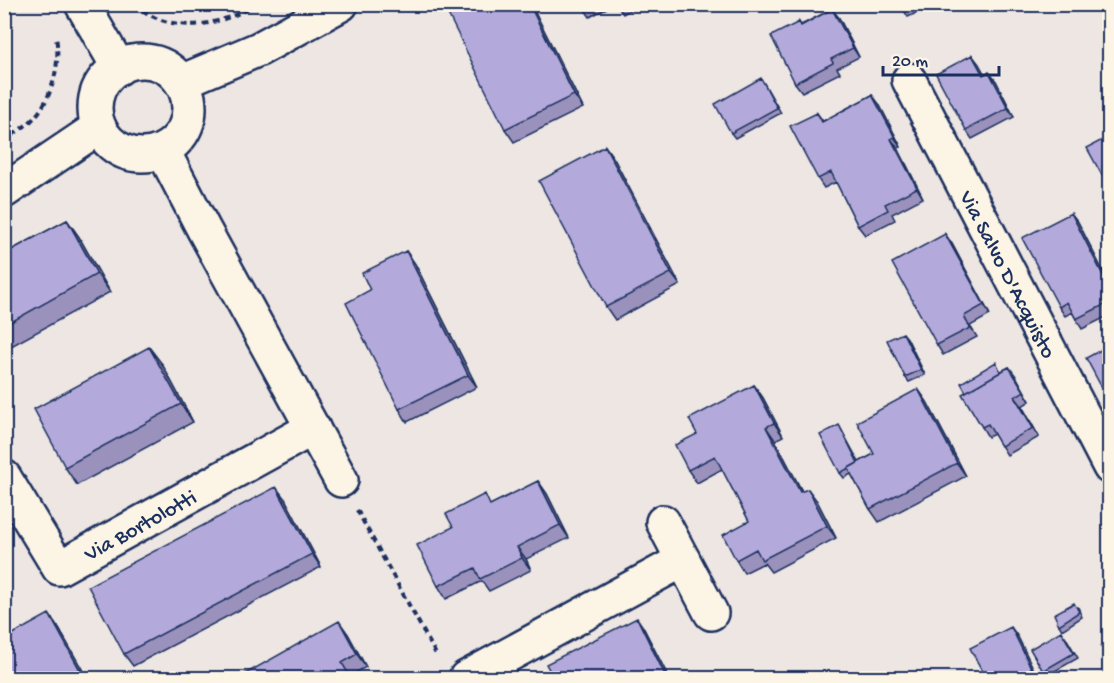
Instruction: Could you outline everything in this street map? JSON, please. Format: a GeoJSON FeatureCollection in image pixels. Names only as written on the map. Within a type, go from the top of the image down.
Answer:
{"type":"FeatureCollection","features":[{"type":"Feature","properties":{"kind":"street"},"geometry":{"type":"LineString","coordinates":[[82,4],[119,68]]}},
{"type":"Feature","properties":{"kind":"street"},"geometry":{"type":"LineString","coordinates":[[181,82],[259,49],[341,4]]}},
{"type":"Feature","properties":{"kind":"street"},"geometry":{"type":"LineString","coordinates":[[150,62],[170,70],[181,82],[189,102],[189,114],[187,125],[173,144],[163,151],[148,155],[129,153],[118,149],[108,141],[99,127],[96,99],[108,77],[119,68],[130,63],[150,62]]}},
{"type":"Feature","properties":{"kind":"street","name":"Via Salvo D'Acquisto"},"geometry":{"type":"LineString","coordinates":[[909,80],[1110,467]]}},
{"type":"Feature","properties":{"kind":"street"},"geometry":{"type":"LineString","coordinates":[[4,191],[99,127]]}},
{"type":"Feature","properties":{"kind":"street"},"geometry":{"type":"LineString","coordinates":[[163,151],[341,480]]}},
{"type":"Feature","properties":{"kind":"street","name":"Via Bortolotti"},"geometry":{"type":"LineString","coordinates":[[4,477],[59,568],[313,428]]}},
{"type":"Feature","properties":{"kind":"street"},"geometry":{"type":"LineString","coordinates":[[663,522],[711,613]]}},
{"type":"Feature","properties":{"kind":"street"},"geometry":{"type":"LineString","coordinates":[[466,678],[683,560]]}},
{"type":"Feature","properties":{"kind":"path"},"geometry":{"type":"LineString","coordinates":[[134,4],[153,17],[181,25],[218,23],[257,4]]}},
{"type":"Feature","properties":{"kind":"path"},"geometry":{"type":"LineString","coordinates":[[4,141],[32,120],[47,97],[59,51],[55,28]]}},
{"type":"Feature","properties":{"kind":"path"},"geometry":{"type":"LineString","coordinates":[[341,480],[438,658]]}},
{"type":"Feature","properties":{"kind":"building"},"geometry":{"type":"Polygon","coordinates":[[[446,4],[529,4],[574,95],[505,129],[444,6],[446,4]]]}},
{"type":"Feature","properties":{"kind":"building"},"geometry":{"type":"Polygon","coordinates":[[[832,9],[853,48],[831,59],[833,63],[795,83],[771,36],[799,22],[801,26],[832,9]]]}},
{"type":"Feature","properties":{"kind":"building"},"geometry":{"type":"Polygon","coordinates":[[[972,55],[983,75],[989,72],[1008,108],[966,130],[936,74],[972,55]]]}},
{"type":"Feature","properties":{"kind":"building"},"geometry":{"type":"Polygon","coordinates":[[[761,78],[777,108],[731,133],[715,104],[761,78]]]}},
{"type":"Feature","properties":{"kind":"building"},"geometry":{"type":"Polygon","coordinates":[[[872,95],[893,134],[894,137],[891,139],[917,188],[885,204],[888,210],[858,226],[831,172],[818,179],[790,126],[817,113],[822,122],[872,95]]]}},
{"type":"Feature","properties":{"kind":"building"},"geometry":{"type":"Polygon","coordinates":[[[1110,136],[1110,190],[1087,148],[1110,136]]]}},
{"type":"Feature","properties":{"kind":"building"},"geometry":{"type":"Polygon","coordinates":[[[605,146],[671,273],[606,307],[539,181],[605,146]]]}},
{"type":"Feature","properties":{"kind":"building"},"geometry":{"type":"Polygon","coordinates":[[[1071,213],[1110,289],[1110,302],[1076,319],[1067,302],[1059,307],[1022,238],[1071,213]]]}},
{"type":"Feature","properties":{"kind":"building"},"geometry":{"type":"Polygon","coordinates":[[[67,220],[97,274],[4,326],[4,254],[67,220]]]}},
{"type":"Feature","properties":{"kind":"building"},"geometry":{"type":"Polygon","coordinates":[[[945,234],[984,305],[964,316],[970,328],[937,345],[892,263],[945,234]]]}},
{"type":"Feature","properties":{"kind":"building"},"geometry":{"type":"Polygon","coordinates":[[[406,251],[468,375],[399,409],[346,303],[370,290],[362,273],[406,251]]]}},
{"type":"Feature","properties":{"kind":"building"},"geometry":{"type":"Polygon","coordinates":[[[903,333],[921,370],[905,377],[887,340],[903,333]]]}},
{"type":"Feature","properties":{"kind":"building"},"geometry":{"type":"Polygon","coordinates":[[[1110,345],[1110,403],[1086,358],[1110,345]]]}},
{"type":"Feature","properties":{"kind":"building"},"geometry":{"type":"Polygon","coordinates":[[[149,347],[181,404],[65,467],[34,409],[149,347]]]}},
{"type":"Feature","properties":{"kind":"building"},"geometry":{"type":"Polygon","coordinates":[[[996,362],[1001,372],[966,392],[961,383],[996,362]]]}},
{"type":"Feature","properties":{"kind":"building"},"geometry":{"type":"Polygon","coordinates":[[[1009,367],[1024,391],[1015,397],[1033,428],[1001,446],[988,424],[982,427],[962,394],[1009,367]]]}},
{"type":"Feature","properties":{"kind":"building"},"geometry":{"type":"Polygon","coordinates":[[[754,385],[774,423],[766,427],[800,492],[808,489],[827,526],[762,560],[756,549],[736,560],[723,535],[749,521],[715,456],[688,470],[675,445],[697,434],[689,419],[754,385]]]}},
{"type":"Feature","properties":{"kind":"building"},"geometry":{"type":"Polygon","coordinates":[[[918,389],[957,463],[870,509],[848,468],[874,454],[857,422],[918,389]]]}},
{"type":"Feature","properties":{"kind":"building"},"geometry":{"type":"Polygon","coordinates":[[[839,425],[858,463],[840,473],[820,435],[839,425]]]}},
{"type":"Feature","properties":{"kind":"building"},"geometry":{"type":"Polygon","coordinates":[[[538,481],[560,525],[517,547],[522,558],[480,579],[475,568],[438,586],[417,545],[453,527],[446,514],[485,494],[490,505],[538,481]]]}},
{"type":"Feature","properties":{"kind":"building"},"geometry":{"type":"Polygon","coordinates":[[[276,487],[312,554],[124,654],[88,586],[276,487]]]}},
{"type":"Feature","properties":{"kind":"building"},"geometry":{"type":"Polygon","coordinates":[[[1074,603],[1079,612],[1059,625],[1054,614],[1074,603]]]}},
{"type":"Feature","properties":{"kind":"building"},"geometry":{"type":"Polygon","coordinates":[[[49,614],[81,672],[70,678],[4,678],[4,639],[49,614]]]}},
{"type":"Feature","properties":{"kind":"building"},"geometry":{"type":"Polygon","coordinates":[[[637,618],[665,675],[659,678],[554,678],[546,664],[637,618]]]}},
{"type":"Feature","properties":{"kind":"building"},"geometry":{"type":"Polygon","coordinates":[[[339,621],[357,654],[342,663],[351,678],[238,678],[339,621]]]}},
{"type":"Feature","properties":{"kind":"building"},"geometry":{"type":"Polygon","coordinates":[[[1011,627],[1036,678],[986,678],[970,648],[1011,627]]]}},
{"type":"Feature","properties":{"kind":"building"},"geometry":{"type":"Polygon","coordinates":[[[1061,631],[1074,653],[1043,671],[1030,649],[1061,631]]]}},
{"type":"Feature","properties":{"kind":"building"},"geometry":{"type":"Polygon","coordinates":[[[1110,641],[1110,660],[1101,646],[1110,641]]]}}]}
